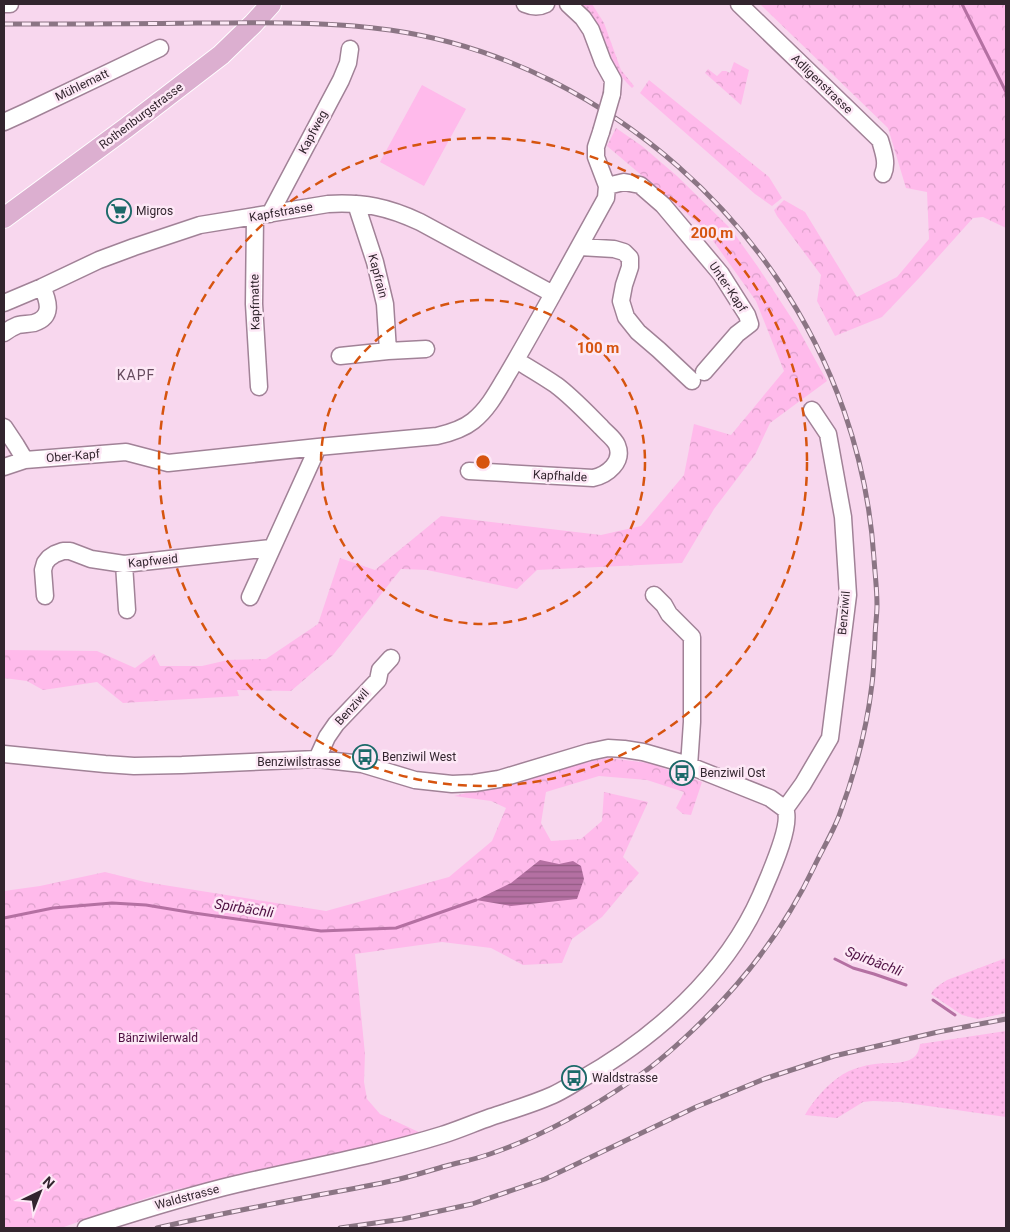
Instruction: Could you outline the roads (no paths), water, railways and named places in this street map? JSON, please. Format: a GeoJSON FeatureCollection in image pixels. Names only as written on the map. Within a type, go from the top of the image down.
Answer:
{"type":"FeatureCollection","features":[{"type":"Feature","properties":{"kind":"main road","name":"Rothenburgstrasse"},"geometry":{"type":"LineString","coordinates":[[4,218],[221,55],[254,24],[271,4]]}},
{"type":"Feature","properties":{"kind":"street"},"geometry":{"type":"LineString","coordinates":[[4,4],[10,4]]}},
{"type":"Feature","properties":{"kind":"street"},"geometry":{"type":"LineString","coordinates":[[525,4],[537,7],[546,4]]}},
{"type":"Feature","properties":{"kind":"street"},"geometry":{"type":"LineString","coordinates":[[250,597],[318,446],[437,436],[462,428],[472,422],[486,409],[580,247],[606,198],[607,186],[596,157],[596,147],[612,94],[613,80],[603,62],[591,30],[583,18],[568,4]]}},
{"type":"Feature","properties":{"kind":"street","name":"Adligenstrasse"},"geometry":{"type":"LineString","coordinates":[[739,4],[880,140],[886,168],[883,174]]}},
{"type":"Feature","properties":{"kind":"street","name":"Mühlematt"},"geometry":{"type":"LineString","coordinates":[[4,122],[160,48]]}},
{"type":"Feature","properties":{"kind":"street","name":"Kapfweg"},"geometry":{"type":"LineString","coordinates":[[262,215],[340,80],[348,63],[350,49]]}},
{"type":"Feature","properties":{"kind":"street","name":"Unter-Kapf"},"geometry":{"type":"LineString","coordinates":[[580,247],[614,249],[624,252],[630,258],[630,267],[621,301],[626,317],[638,332],[659,350],[698,377],[737,334],[750,324],[748,315],[721,274],[663,205],[640,185],[624,182],[607,186]]}},
{"type":"Feature","properties":{"kind":"street","name":"Kapfstrasse"},"geometry":{"type":"LineString","coordinates":[[4,303],[99,260],[200,225],[328,204],[356,204],[386,208],[400,213],[553,294]]}},
{"type":"Feature","properties":{"kind":"street","name":"Kapfrain"},"geometry":{"type":"LineString","coordinates":[[356,204],[375,262],[385,304],[388,350]]}},
{"type":"Feature","properties":{"kind":"street","name":"Kapfmatte"},"geometry":{"type":"LineString","coordinates":[[259,387],[254,304],[262,215]]}},
{"type":"Feature","properties":{"kind":"street"},"geometry":{"type":"LineString","coordinates":[[4,333],[18,325],[31,324],[44,317],[47,313],[48,304],[42,287]]}},
{"type":"Feature","properties":{"kind":"street"},"geometry":{"type":"LineString","coordinates":[[340,356],[388,350],[426,349]]}},
{"type":"Feature","properties":{"kind":"street","name":"Kapfhalde"},"geometry":{"type":"LineString","coordinates":[[468,471],[593,478],[602,476],[616,463],[618,447],[591,416],[557,386],[516,360]]}},
{"type":"Feature","properties":{"kind":"street","name":"Benziwil"},"geometry":{"type":"LineString","coordinates":[[785,808],[803,784],[830,738],[848,595],[843,517],[828,434],[812,410]]}},
{"type":"Feature","properties":{"kind":"street"},"geometry":{"type":"LineString","coordinates":[[4,427],[25,460]]}},
{"type":"Feature","properties":{"kind":"street","name":"Ober-Kapf"},"geometry":{"type":"LineString","coordinates":[[4,467],[25,460],[122,452],[168,463],[318,446]]}},
{"type":"Feature","properties":{"kind":"street","name":"Kapfweid"},"geometry":{"type":"LineString","coordinates":[[46,596],[43,570],[45,563],[54,554],[63,551],[91,559],[124,564],[271,548]]}},
{"type":"Feature","properties":{"kind":"street"},"geometry":{"type":"LineString","coordinates":[[124,564],[127,610]]}},
{"type":"Feature","properties":{"kind":"street"},"geometry":{"type":"LineString","coordinates":[[654,595],[664,605],[669,614],[692,637],[690,766]]}},
{"type":"Feature","properties":{"kind":"street","name":"Benziwil"},"geometry":{"type":"LineString","coordinates":[[317,759],[327,737],[336,724],[378,680],[380,670],[392,658]]}},
{"type":"Feature","properties":{"kind":"street","name":"Benziwilstrasse"},"geometry":{"type":"LineString","coordinates":[[4,754],[134,766],[317,759],[362,764],[415,780],[452,784],[499,779],[589,752],[608,748],[624,749],[643,752],[690,766],[770,798],[785,808]]}},
{"type":"Feature","properties":{"kind":"street","name":"Waldstrasse"},"geometry":{"type":"LineString","coordinates":[[86,1228],[176,1199],[345,1161],[442,1135],[554,1095],[594,1072],[673,1014],[706,980],[729,951],[753,912],[773,868],[787,823],[785,808]]}},
{"type":"Feature","properties":{"kind":"waterway"},"geometry":{"type":"LineString","coordinates":[[962,4],[1006,92],[1006,96]]}},
{"type":"Feature","properties":{"kind":"waterway","name":"Spirbächli"},"geometry":{"type":"LineString","coordinates":[[4,918],[53,908],[112,903],[146,905],[321,931],[396,928],[476,900]]}},
{"type":"Feature","properties":{"kind":"waterway","name":"Spirbächli"},"geometry":{"type":"LineString","coordinates":[[835,959],[853,968],[906,985]]}},
{"type":"Feature","properties":{"kind":"waterway","name":"Spirbächli"},"geometry":{"type":"LineString","coordinates":[[933,1000],[955,1015]]}},
{"type":"Feature","properties":{"kind":"railway"},"geometry":{"type":"LineString","coordinates":[[4,24],[294,23],[366,27],[411,33],[473,49],[533,72],[552,81],[618,120],[678,166],[731,219],[777,278],[815,342],[844,411],[864,483],[874,559],[877,605],[872,684],[859,751],[839,816],[802,890],[776,934],[745,975],[711,1013],[685,1038],[647,1070],[597,1103],[527,1140],[490,1154],[391,1181],[157,1228]]}},
{"type":"Feature","properties":{"kind":"railway"},"geometry":{"type":"LineString","coordinates":[[340,1228],[403,1219],[472,1204],[545,1179],[696,1107],[764,1079],[834,1056],[938,1032],[1006,1019]]}},
{"type":"Feature","properties":{"kind":"place","name":"Migros"},"geometry":{"type":"Point","coordinates":[119,211]}},
{"type":"Feature","properties":{"kind":"place","name":"Benziwil West"},"geometry":{"type":"Point","coordinates":[365,757]}},
{"type":"Feature","properties":{"kind":"place","name":"Benziwil Ost"},"geometry":{"type":"Point","coordinates":[682,773]}},
{"type":"Feature","properties":{"kind":"place","name":"Waldstrasse"},"geometry":{"type":"Point","coordinates":[574,1078]}},
{"type":"Feature","properties":{"kind":"district","name":"KAPF"},"geometry":{"type":"Point","coordinates":[136,375]}},
{"type":"Feature","properties":{"kind":"park label","name":"Bänziwilerwald"},"geometry":{"type":"Point","coordinates":[158,1038]}}]}
